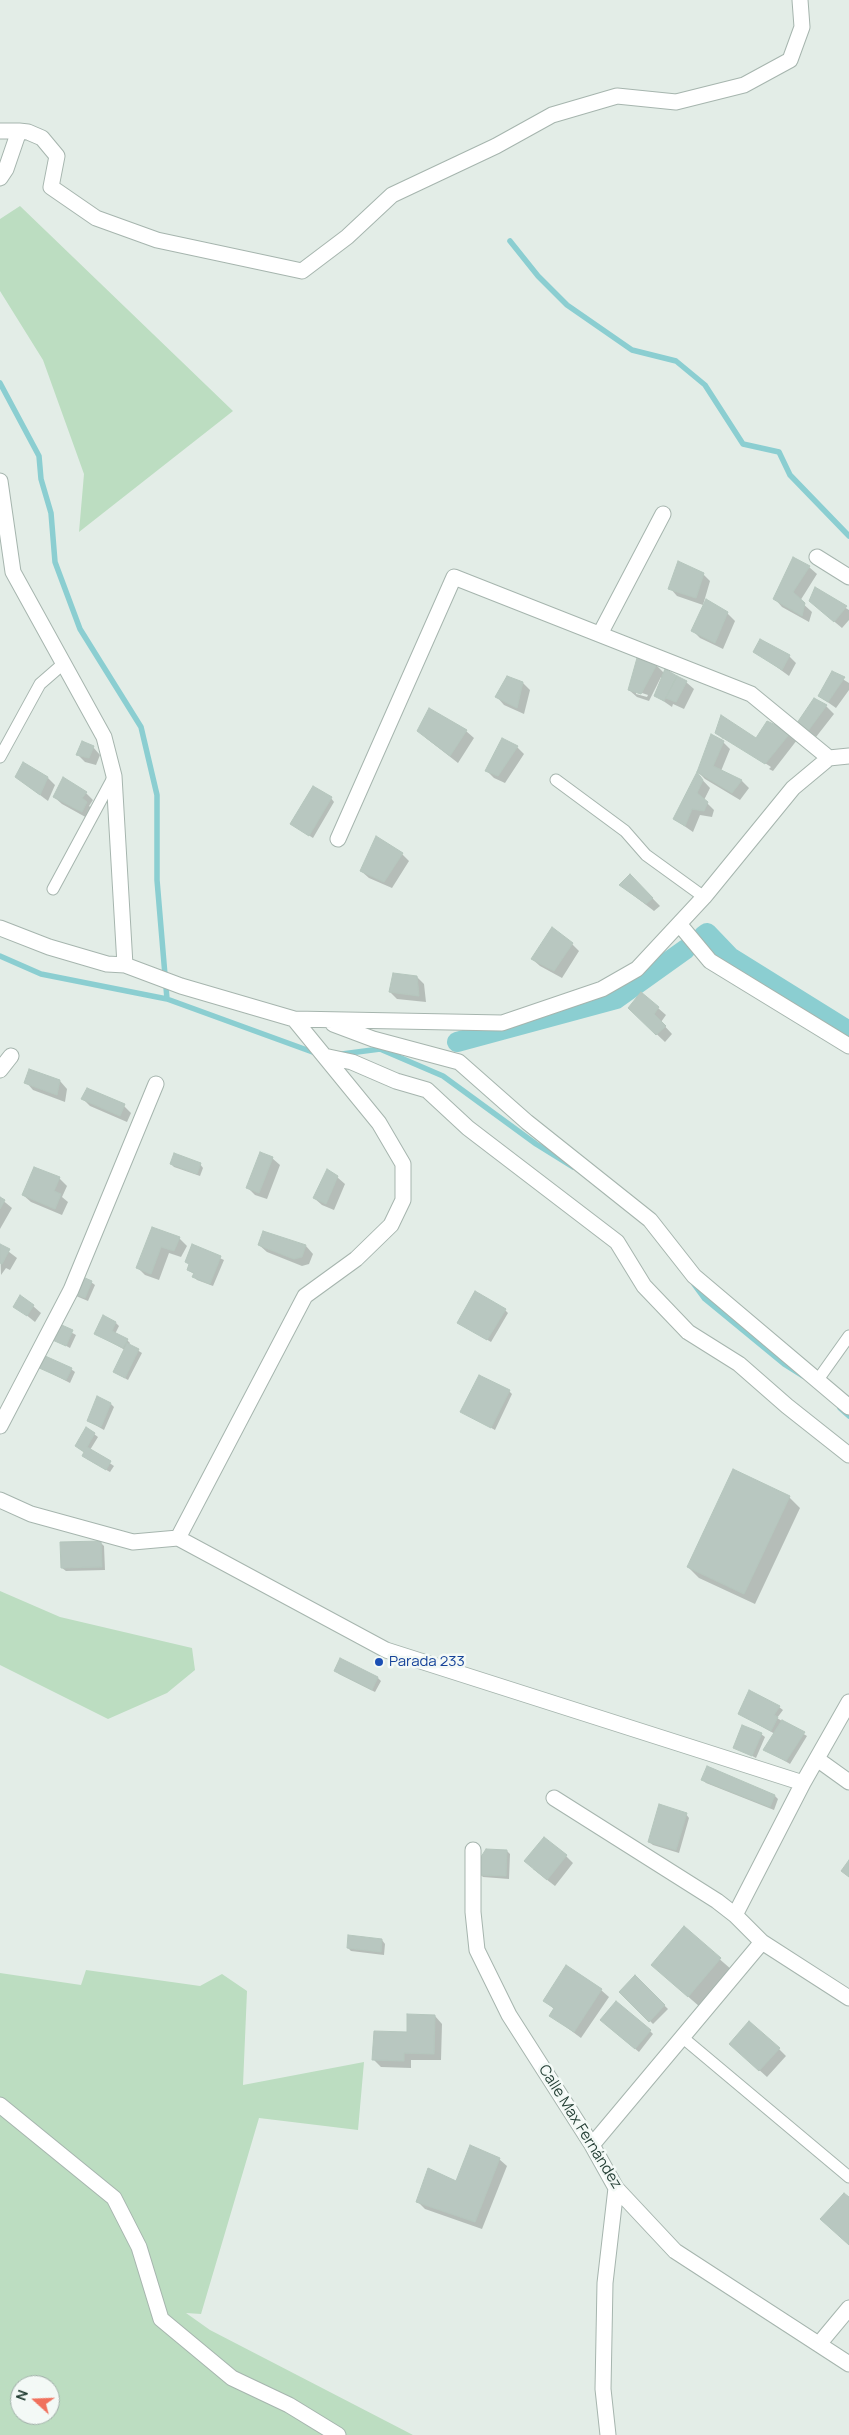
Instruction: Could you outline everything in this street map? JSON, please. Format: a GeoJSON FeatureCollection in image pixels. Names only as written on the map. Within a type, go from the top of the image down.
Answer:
{"type":"FeatureCollection","features":[{"type":"Feature","properties":{"kind":"street"},"geometry":{"type":"LineString","coordinates":[[0,131],[28,132],[42,138],[57,156],[51,187],[96,218],[157,240],[302,271],[347,237],[392,195],[496,146],[552,115],[617,96],[676,102],[744,85],[790,60],[802,27],[800,0]]}},
{"type":"Feature","properties":{"kind":"street"},"geometry":{"type":"LineString","coordinates":[[0,178],[6,169],[19,131]]}},
{"type":"Feature","properties":{"kind":"street"},"geometry":{"type":"LineString","coordinates":[[0,481],[13,572],[104,737],[114,776],[125,966]]}},
{"type":"Feature","properties":{"kind":"street"},"geometry":{"type":"LineString","coordinates":[[600,634],[663,514]]}},
{"type":"Feature","properties":{"kind":"street"},"geometry":{"type":"LineString","coordinates":[[817,557],[849,577]]}},
{"type":"Feature","properties":{"kind":"street"},"geometry":{"type":"LineString","coordinates":[[338,839],[454,576],[750,694],[829,758]]}},
{"type":"Feature","properties":{"kind":"street"},"geometry":{"type":"LineString","coordinates":[[0,928],[49,947],[108,964],[125,966],[181,986],[294,1019],[502,1023],[602,989],[638,968],[680,925],[793,788],[829,758],[849,756]]}},
{"type":"Feature","properties":{"kind":"street"},"geometry":{"type":"LineString","coordinates":[[680,925],[710,961],[849,1046]]}},
{"type":"Feature","properties":{"kind":"street"},"geometry":{"type":"LineString","coordinates":[[178,1538],[305,1296],[356,1259],[391,1225],[403,1200],[403,1164],[379,1122],[294,1019]]}},
{"type":"Feature","properties":{"kind":"street"},"geometry":{"type":"LineString","coordinates":[[322,1020],[374,1039],[459,1062],[527,1122],[650,1220],[694,1276],[849,1407]]}},
{"type":"Feature","properties":{"kind":"street"},"geometry":{"type":"LineString","coordinates":[[0,1070],[12,1056]]}},
{"type":"Feature","properties":{"kind":"street"},"geometry":{"type":"LineString","coordinates":[[324,1056],[352,1062],[396,1081],[427,1090],[468,1128],[617,1242],[644,1286],[688,1332],[738,1364],[849,1455]]}},
{"type":"Feature","properties":{"kind":"street"},"geometry":{"type":"LineString","coordinates":[[0,1426],[71,1290],[156,1084]]}},
{"type":"Feature","properties":{"kind":"street"},"geometry":{"type":"LineString","coordinates":[[0,1500],[31,1514],[133,1542],[178,1538],[386,1650],[803,1783]]}},
{"type":"Feature","properties":{"kind":"street"},"geometry":{"type":"LineString","coordinates":[[735,1915],[803,1783],[849,1702]]}},
{"type":"Feature","properties":{"kind":"street"},"geometry":{"type":"LineString","coordinates":[[817,1759],[849,1782]]}},
{"type":"Feature","properties":{"kind":"street"},"geometry":{"type":"LineString","coordinates":[[554,1798],[717,1901],[735,1915],[762,1942],[849,1998]]}},
{"type":"Feature","properties":{"kind":"street","name":"Calle Max Fernández"},"geometry":{"type":"LineString","coordinates":[[473,1850],[473,1912],[477,1950],[509,2015],[592,2145],[616,2188],[675,2251],[849,2364]]}},
{"type":"Feature","properties":{"kind":"street"},"geometry":{"type":"LineString","coordinates":[[592,2145],[762,1942]]}},
{"type":"Feature","properties":{"kind":"street"},"geometry":{"type":"LineString","coordinates":[[0,2105],[114,2198],[139,2247],[161,2319],[232,2378],[289,2405],[338,2435]]}},
{"type":"Feature","properties":{"kind":"street"},"geometry":{"type":"LineString","coordinates":[[608,2435],[603,2389],[605,2283],[616,2188]]}},
{"type":"Feature","properties":{"kind":"street"},"geometry":{"type":"LineString","coordinates":[[819,2344],[849,2308]]}},
{"type":"Feature","properties":{"kind":"lane"},"geometry":{"type":"LineString","coordinates":[[0,757],[40,684],[63,664]]}},
{"type":"Feature","properties":{"kind":"lane"},"geometry":{"type":"LineString","coordinates":[[53,889],[114,776]]}},
{"type":"Feature","properties":{"kind":"lane"},"geometry":{"type":"LineString","coordinates":[[556,780],[625,831],[650,858],[704,897]]}},
{"type":"Feature","properties":{"kind":"lane"},"geometry":{"type":"LineString","coordinates":[[817,1381],[849,1336]]}},
{"type":"Feature","properties":{"kind":"lane"},"geometry":{"type":"LineString","coordinates":[[682,2037],[849,2177]]}},
{"type":"Feature","properties":{"kind":"green space"},"geometry":{"type":"Polygon","coordinates":[[[20,206],[233,411],[79,532],[84,474],[43,360],[0,291],[0,219],[20,206]]]}},
{"type":"Feature","properties":{"kind":"green space"},"geometry":{"type":"Polygon","coordinates":[[[0,1591],[60,1617],[192,1648],[195,1670],[167,1693],[108,1719],[0,1665],[0,1591]]]}},
{"type":"Feature","properties":{"kind":"green space"},"geometry":{"type":"Polygon","coordinates":[[[86,1970],[200,1986],[222,1974],[247,1991],[243,2085],[364,2062],[358,2130],[259,2118],[201,2314],[186,2313],[210,2330],[413,2435],[0,2435],[0,1973],[81,1985],[86,1970]]]}},
{"type":"Feature","properties":{"kind":"building"},"geometry":{"type":"Polygon","coordinates":[[[793,557],[810,566],[793,592],[805,603],[802,616],[773,599],[793,557]]]}},
{"type":"Feature","properties":{"kind":"building"},"geometry":{"type":"Polygon","coordinates":[[[678,561],[704,573],[696,598],[668,589],[678,561]]]}},
{"type":"Feature","properties":{"kind":"building"},"geometry":{"type":"Polygon","coordinates":[[[815,587],[847,606],[834,622],[809,601],[815,587]]]}},
{"type":"Feature","properties":{"kind":"building"},"geometry":{"type":"Polygon","coordinates":[[[706,599],[728,612],[715,643],[691,631],[706,599]]]}},
{"type":"Feature","properties":{"kind":"building"},"geometry":{"type":"Polygon","coordinates":[[[760,639],[790,655],[782,670],[753,652],[760,639]]]}},
{"type":"Feature","properties":{"kind":"building"},"geometry":{"type":"Polygon","coordinates":[[[637,658],[657,664],[641,694],[628,690],[637,658]]]}},
{"type":"Feature","properties":{"kind":"building"},"geometry":{"type":"Polygon","coordinates":[[[665,669],[677,676],[664,701],[654,696],[665,669]]]}},
{"type":"Feature","properties":{"kind":"building"},"geometry":{"type":"Polygon","coordinates":[[[832,671],[845,677],[828,702],[818,696],[832,671]]]}},
{"type":"Feature","properties":{"kind":"building"},"geometry":{"type":"Polygon","coordinates":[[[507,676],[523,682],[517,708],[495,697],[507,676]]]}},
{"type":"Feature","properties":{"kind":"building"},"geometry":{"type":"Polygon","coordinates":[[[677,676],[687,681],[676,702],[666,698],[677,676]]]}},
{"type":"Feature","properties":{"kind":"building"},"geometry":{"type":"Polygon","coordinates":[[[814,698],[827,705],[808,731],[797,723],[814,698]]]}},
{"type":"Feature","properties":{"kind":"building"},"geometry":{"type":"Polygon","coordinates":[[[429,708],[467,730],[450,756],[417,731],[429,708]]]}},
{"type":"Feature","properties":{"kind":"building"},"geometry":{"type":"Polygon","coordinates":[[[721,715],[756,738],[767,721],[791,732],[765,764],[715,733],[721,715]]]}},
{"type":"Feature","properties":{"kind":"building"},"geometry":{"type":"Polygon","coordinates":[[[711,734],[724,741],[713,766],[742,780],[732,793],[697,772],[711,734]]]}},
{"type":"Feature","properties":{"kind":"building"},"geometry":{"type":"Polygon","coordinates":[[[502,738],[518,746],[498,776],[485,771],[502,738]]]}},
{"type":"Feature","properties":{"kind":"building"},"geometry":{"type":"Polygon","coordinates":[[[82,741],[94,746],[89,758],[76,755],[82,741]]]}},
{"type":"Feature","properties":{"kind":"building"},"geometry":{"type":"Polygon","coordinates":[[[23,762],[48,777],[40,795],[15,777],[23,762]]]}},
{"type":"Feature","properties":{"kind":"building"},"geometry":{"type":"Polygon","coordinates":[[[697,772],[703,780],[697,793],[708,802],[704,811],[692,809],[685,826],[673,819],[697,772]]]}},
{"type":"Feature","properties":{"kind":"building"},"geometry":{"type":"Polygon","coordinates":[[[63,777],[87,792],[82,798],[87,802],[82,812],[53,797],[63,777]]]}},
{"type":"Feature","properties":{"kind":"building"},"geometry":{"type":"Polygon","coordinates":[[[313,786],[332,797],[309,836],[290,824],[313,786]]]}},
{"type":"Feature","properties":{"kind":"building"},"geometry":{"type":"Polygon","coordinates":[[[376,836],[403,853],[384,882],[360,871],[376,836]]]}},
{"type":"Feature","properties":{"kind":"building"},"geometry":{"type":"Polygon","coordinates":[[[630,874],[653,898],[646,904],[619,885],[630,874]]]}},
{"type":"Feature","properties":{"kind":"building"},"geometry":{"type":"Polygon","coordinates":[[[552,927],[573,943],[554,971],[531,959],[552,927]]]}},
{"type":"Feature","properties":{"kind":"building"},"geometry":{"type":"Polygon","coordinates":[[[393,973],[417,976],[419,996],[389,992],[393,973]]]}},
{"type":"Feature","properties":{"kind":"building"},"geometry":{"type":"Polygon","coordinates":[[[641,992],[659,1007],[654,1014],[666,1026],[656,1035],[628,1008],[641,992]]]}},
{"type":"Feature","properties":{"kind":"building"},"geometry":{"type":"Polygon","coordinates":[[[29,1069],[60,1080],[57,1095],[24,1083],[29,1069]]]}},
{"type":"Feature","properties":{"kind":"building"},"geometry":{"type":"Polygon","coordinates":[[[87,1088],[125,1104],[120,1116],[81,1099],[87,1088]]]}},
{"type":"Feature","properties":{"kind":"building"},"geometry":{"type":"Polygon","coordinates":[[[260,1152],[273,1157],[259,1193],[246,1188],[260,1152]]]}},
{"type":"Feature","properties":{"kind":"building"},"geometry":{"type":"Polygon","coordinates":[[[174,1153],[201,1163],[197,1174],[170,1164],[174,1153]]]}},
{"type":"Feature","properties":{"kind":"building"},"geometry":{"type":"Polygon","coordinates":[[[34,1167],[60,1177],[54,1191],[61,1194],[55,1209],[22,1195],[34,1167]]]}},
{"type":"Feature","properties":{"kind":"building"},"geometry":{"type":"Polygon","coordinates":[[[327,1169],[338,1176],[326,1204],[313,1198],[327,1169]]]}},
{"type":"Feature","properties":{"kind":"building"},"geometry":{"type":"Polygon","coordinates":[[[0,1197],[5,1200],[0,1209],[0,1197]]]}},
{"type":"Feature","properties":{"kind":"building"},"geometry":{"type":"Polygon","coordinates":[[[152,1227],[180,1237],[174,1251],[161,1247],[151,1274],[136,1268],[152,1227]]]}},
{"type":"Feature","properties":{"kind":"building"},"geometry":{"type":"Polygon","coordinates":[[[263,1231],[306,1245],[302,1257],[294,1259],[258,1245],[263,1231]]]}},
{"type":"Feature","properties":{"kind":"building"},"geometry":{"type":"Polygon","coordinates":[[[0,1244],[10,1249],[2,1264],[0,1263],[0,1244]]]}},
{"type":"Feature","properties":{"kind":"building"},"geometry":{"type":"Polygon","coordinates":[[[192,1244],[221,1256],[210,1284],[192,1277],[194,1273],[187,1270],[189,1264],[185,1262],[192,1244]]]}},
{"type":"Feature","properties":{"kind":"building"},"geometry":{"type":"Polygon","coordinates":[[[76,1274],[92,1281],[85,1298],[65,1290],[76,1274]]]}},
{"type":"Feature","properties":{"kind":"building"},"geometry":{"type":"Polygon","coordinates":[[[475,1291],[506,1309],[487,1340],[457,1323],[475,1291]]]}},
{"type":"Feature","properties":{"kind":"building"},"geometry":{"type":"Polygon","coordinates":[[[20,1295],[34,1305],[27,1316],[13,1307],[20,1295]]]}},
{"type":"Feature","properties":{"kind":"building"},"geometry":{"type":"Polygon","coordinates":[[[103,1315],[116,1322],[112,1331],[128,1339],[123,1348],[94,1334],[103,1315]]]}},
{"type":"Feature","properties":{"kind":"building"},"geometry":{"type":"Polygon","coordinates":[[[55,1322],[73,1330],[66,1346],[48,1338],[55,1322]]]}},
{"type":"Feature","properties":{"kind":"building"},"geometry":{"type":"Polygon","coordinates":[[[127,1343],[139,1349],[125,1378],[113,1372],[127,1343]]]}},
{"type":"Feature","properties":{"kind":"building"},"geometry":{"type":"Polygon","coordinates":[[[43,1355],[72,1368],[66,1380],[37,1367],[43,1355]]]}},
{"type":"Feature","properties":{"kind":"building"},"geometry":{"type":"Polygon","coordinates":[[[479,1375],[510,1390],[491,1428],[460,1412],[479,1375]]]}},
{"type":"Feature","properties":{"kind":"building"},"geometry":{"type":"Polygon","coordinates":[[[97,1396],[111,1403],[101,1427],[87,1421],[97,1396]]]}},
{"type":"Feature","properties":{"kind":"building"},"geometry":{"type":"Polygon","coordinates":[[[86,1427],[95,1433],[87,1447],[111,1461],[106,1470],[82,1456],[84,1452],[75,1446],[86,1427]]]}},
{"type":"Feature","properties":{"kind":"building"},"geometry":{"type":"Polygon","coordinates":[[[733,1469],[790,1496],[744,1594],[687,1567],[733,1469]]]}},
{"type":"Feature","properties":{"kind":"building"},"geometry":{"type":"Polygon","coordinates":[[[101,1541],[102,1567],[61,1568],[60,1542],[101,1541]]]}},
{"type":"Feature","properties":{"kind":"building"},"geometry":{"type":"Polygon","coordinates":[[[340,1658],[378,1677],[372,1690],[334,1671],[340,1658]]]}},
{"type":"Feature","properties":{"kind":"building"},"geometry":{"type":"Polygon","coordinates":[[[749,1690],[780,1706],[774,1715],[778,1717],[771,1731],[738,1714],[749,1690]]]}},
{"type":"Feature","properties":{"kind":"building"},"geometry":{"type":"Polygon","coordinates":[[[782,1720],[805,1732],[786,1761],[763,1750],[782,1720]]]}},
{"type":"Feature","properties":{"kind":"building"},"geometry":{"type":"Polygon","coordinates":[[[742,1725],[762,1733],[752,1756],[733,1748],[742,1725]]]}},
{"type":"Feature","properties":{"kind":"building"},"geometry":{"type":"Polygon","coordinates":[[[707,1766],[775,1795],[770,1807],[701,1780],[707,1766]]]}},
{"type":"Feature","properties":{"kind":"building"},"geometry":{"type":"Polygon","coordinates":[[[659,1804],[687,1813],[676,1850],[648,1842],[659,1804]]]}},
{"type":"Feature","properties":{"kind":"building"},"geometry":{"type":"Polygon","coordinates":[[[544,1837],[567,1855],[547,1880],[524,1861],[544,1837]]]}},
{"type":"Feature","properties":{"kind":"building"},"geometry":{"type":"Polygon","coordinates":[[[486,1849],[507,1850],[506,1876],[479,1875],[479,1860],[486,1849]]]}},
{"type":"Feature","properties":{"kind":"building"},"geometry":{"type":"Polygon","coordinates":[[[849,1860],[849,1877],[841,1871],[849,1860]]]}},
{"type":"Feature","properties":{"kind":"building"},"geometry":{"type":"Polygon","coordinates":[[[684,1926],[721,1958],[688,1997],[651,1965],[684,1926]]]}},
{"type":"Feature","properties":{"kind":"building"},"geometry":{"type":"Polygon","coordinates":[[[348,1935],[382,1939],[381,1952],[347,1948],[348,1935]]]}},
{"type":"Feature","properties":{"kind":"building"},"geometry":{"type":"Polygon","coordinates":[[[566,1965],[602,1989],[574,2032],[549,2016],[554,2008],[543,2001],[566,1965]]]}},
{"type":"Feature","properties":{"kind":"building"},"geometry":{"type":"Polygon","coordinates":[[[635,1975],[665,2005],[649,2022],[619,1992],[635,1975]]]}},
{"type":"Feature","properties":{"kind":"building"},"geometry":{"type":"Polygon","coordinates":[[[616,2001],[651,2030],[635,2049],[600,2020],[616,2001]]]}},
{"type":"Feature","properties":{"kind":"building"},"geometry":{"type":"Polygon","coordinates":[[[407,2014],[435,2015],[434,2054],[404,2053],[404,2061],[372,2060],[374,2031],[407,2032],[407,2014]]]}},
{"type":"Feature","properties":{"kind":"building"},"geometry":{"type":"Polygon","coordinates":[[[749,2021],[780,2048],[759,2071],[729,2044],[749,2021]]]}},
{"type":"Feature","properties":{"kind":"building"},"geometry":{"type":"Polygon","coordinates":[[[470,2145],[500,2158],[475,2222],[416,2202],[428,2168],[456,2181],[470,2145]]]}},
{"type":"Feature","properties":{"kind":"building"},"geometry":{"type":"Polygon","coordinates":[[[844,2193],[849,2197],[849,2245],[820,2219],[844,2193]]]}},
{"type":"Feature","properties":{"kind":"waterway"},"geometry":{"type":"LineString","coordinates":[[510,241],[538,276],[567,305],[632,350],[676,361],[705,385],[743,444],[779,452],[790,475],[849,536]]}},
{"type":"Feature","properties":{"kind":"waterway"},"geometry":{"type":"LineString","coordinates":[[0,383],[39,456],[41,479],[51,513],[55,562],[80,629],[141,727],[157,795],[157,880],[167,999],[318,1054]]}},
{"type":"Feature","properties":{"kind":"waterway"},"geometry":{"type":"LineString","coordinates":[[703,936],[707,933],[730,957],[849,1031]]}},
{"type":"Feature","properties":{"kind":"waterway"},"geometry":{"type":"LineString","coordinates":[[457,1042],[616,999],[686,949]]}},
{"type":"Feature","properties":{"kind":"waterway"},"geometry":{"type":"LineString","coordinates":[[0,956],[41,974],[167,999]]}},
{"type":"Feature","properties":{"kind":"waterway"},"geometry":{"type":"LineString","coordinates":[[342,1054],[380,1049],[443,1076],[536,1144],[573,1167]]}},
{"type":"Feature","properties":{"kind":"waterway"},"geometry":{"type":"LineString","coordinates":[[694,1284],[705,1299],[784,1364],[803,1376]]}},
{"type":"Feature","properties":{"kind":"waterway"},"geometry":{"type":"LineString","coordinates":[[840,1408],[849,1416]]}},
{"type":"Feature","properties":{"kind":"place","name":"Parada 233"},"geometry":{"type":"Point","coordinates":[379,1662]}}]}
